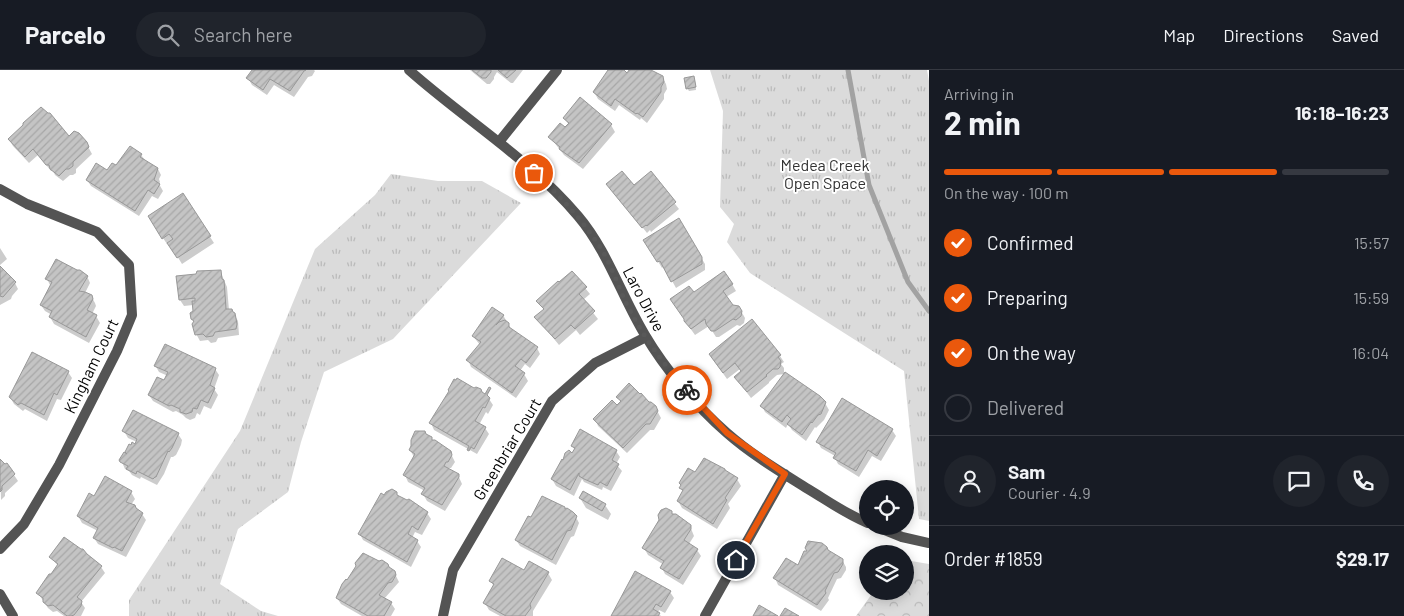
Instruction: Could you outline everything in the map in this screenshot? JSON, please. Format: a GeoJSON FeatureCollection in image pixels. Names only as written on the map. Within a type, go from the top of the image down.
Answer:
{"type":"FeatureCollection","features":[{"type":"Feature","properties":{"kind":"street","name":"Laro Drive"},"geometry":{"type":"LineString","coordinates":[[409,70],[436,94],[499,142],[546,183],[579,217],[603,252],[625,300],[671,373],[727,433],[785,474],[859,519]]}},
{"type":"Feature","properties":{"kind":"street"},"geometry":{"type":"LineString","coordinates":[[499,142],[557,70]]}},
{"type":"Feature","properties":{"kind":"street","name":"Kingham Court"},"geometry":{"type":"LineString","coordinates":[[0,189],[27,204],[97,232],[129,265],[132,315],[117,351],[59,465],[24,524],[0,548]]}},
{"type":"Feature","properties":{"kind":"street","name":"Greenbriar Court"},"geometry":{"type":"LineString","coordinates":[[443,616],[453,570],[552,401],[595,363],[646,336]]}},
{"type":"Feature","properties":{"kind":"street"},"geometry":{"type":"LineString","coordinates":[[705,616],[785,474]]}},
{"type":"Feature","properties":{"kind":"street"},"geometry":{"type":"LineString","coordinates":[[897,535],[929,543]]}},
{"type":"Feature","properties":{"kind":"street"},"geometry":{"type":"LineString","coordinates":[[0,594],[13,616]]}},
{"type":"Feature","properties":{"kind":"green space","name":"Medea Creek Open Space"},"geometry":{"type":"Polygon","coordinates":[[[710,70],[927,70],[929,81],[929,521],[919,519],[904,371],[750,273],[727,242],[734,224],[720,207],[723,111],[710,70]]]}},
{"type":"Feature","properties":{"kind":"green space"},"geometry":{"type":"Polygon","coordinates":[[[391,174],[438,181],[482,181],[521,203],[393,339],[324,372],[301,442],[288,492],[238,529],[220,584],[261,611],[278,616],[129,616],[129,600],[240,431],[315,249],[375,195],[391,174]]]}},
{"type":"Feature","properties":{"kind":"green space"},"geometry":{"type":"Polygon","coordinates":[[[914,562],[929,564],[929,616],[856,616],[868,600],[914,600],[914,562]]]}},
{"type":"Feature","properties":{"kind":"building"},"geometry":{"type":"Polygon","coordinates":[[[252,70],[306,70],[290,91],[270,79],[263,90],[246,78],[252,70]]]}},
{"type":"Feature","properties":{"kind":"building"},"geometry":{"type":"Polygon","coordinates":[[[472,70],[491,70],[491,72],[486,78],[482,78],[472,70]]]}},
{"type":"Feature","properties":{"kind":"building"},"geometry":{"type":"Polygon","coordinates":[[[498,70],[516,70],[507,78],[498,70]]]}},
{"type":"Feature","properties":{"kind":"building"},"geometry":{"type":"Polygon","coordinates":[[[608,70],[624,70],[627,73],[629,70],[651,70],[663,76],[664,82],[661,92],[643,117],[615,99],[611,106],[593,92],[608,70]]]}},
{"type":"Feature","properties":{"kind":"building"},"geometry":{"type":"Polygon","coordinates":[[[694,76],[696,87],[686,89],[684,78],[694,76]]]}},
{"type":"Feature","properties":{"kind":"building"},"geometry":{"type":"Polygon","coordinates":[[[580,97],[612,124],[579,163],[559,149],[560,147],[548,137],[560,123],[565,127],[569,123],[563,118],[580,97]]]}},
{"type":"Feature","properties":{"kind":"building"},"geometry":{"type":"Polygon","coordinates":[[[41,107],[50,113],[69,136],[74,131],[79,133],[89,147],[73,162],[73,166],[66,169],[59,176],[50,169],[49,165],[46,165],[33,149],[25,157],[8,139],[41,107]]]}},
{"type":"Feature","properties":{"kind":"building"},"geometry":{"type":"Polygon","coordinates":[[[130,146],[142,154],[140,157],[158,168],[154,180],[160,184],[154,194],[148,190],[135,211],[86,180],[96,163],[107,170],[112,163],[116,165],[130,146]]]}},
{"type":"Feature","properties":{"kind":"building"},"geometry":{"type":"Polygon","coordinates":[[[622,171],[634,185],[651,171],[676,202],[642,228],[606,184],[622,171]]]}},
{"type":"Feature","properties":{"kind":"building"},"geometry":{"type":"Polygon","coordinates":[[[183,193],[211,236],[177,258],[167,243],[173,239],[169,234],[162,239],[148,216],[183,193]]]}},
{"type":"Feature","properties":{"kind":"building"},"geometry":{"type":"Polygon","coordinates":[[[679,218],[702,257],[702,264],[671,282],[660,261],[657,262],[643,240],[679,218]]]}},
{"type":"Feature","properties":{"kind":"building"},"geometry":{"type":"Polygon","coordinates":[[[56,259],[80,270],[88,276],[79,291],[92,295],[93,299],[87,310],[97,315],[86,337],[49,317],[52,311],[40,305],[52,282],[45,279],[56,259]]]}},
{"type":"Feature","properties":{"kind":"building"},"geometry":{"type":"Polygon","coordinates":[[[0,266],[16,282],[3,297],[0,296],[0,266]]]}},
{"type":"Feature","properties":{"kind":"building"},"geometry":{"type":"Polygon","coordinates":[[[221,270],[222,279],[224,280],[226,309],[232,309],[235,313],[236,329],[215,332],[213,336],[195,335],[192,324],[194,321],[191,319],[190,313],[193,311],[192,301],[195,301],[195,298],[179,300],[176,276],[196,274],[197,271],[221,270]]]}},
{"type":"Feature","properties":{"kind":"building"},"geometry":{"type":"Polygon","coordinates":[[[572,271],[587,287],[579,294],[595,311],[575,329],[571,325],[555,339],[534,317],[544,309],[536,301],[572,271]]]}},
{"type":"Feature","properties":{"kind":"building"},"geometry":{"type":"Polygon","coordinates":[[[724,271],[733,284],[723,291],[733,305],[739,306],[742,311],[741,316],[715,331],[711,331],[705,319],[691,329],[670,299],[689,286],[694,292],[724,271]]]}},
{"type":"Feature","properties":{"kind":"building"},"geometry":{"type":"Polygon","coordinates":[[[492,307],[504,315],[496,325],[505,320],[509,323],[509,327],[538,347],[526,363],[521,359],[515,366],[525,373],[512,393],[466,360],[481,342],[472,336],[492,307]]]}},
{"type":"Feature","properties":{"kind":"building"},"geometry":{"type":"Polygon","coordinates":[[[752,319],[781,355],[778,357],[781,361],[778,369],[773,369],[747,392],[734,377],[741,371],[735,363],[723,373],[709,354],[752,319]]]}},
{"type":"Feature","properties":{"kind":"building"},"geometry":{"type":"Polygon","coordinates":[[[165,344],[216,368],[210,385],[215,388],[208,403],[201,400],[197,409],[193,408],[192,412],[186,414],[180,412],[180,409],[169,406],[148,395],[157,377],[164,380],[168,372],[154,366],[165,344]]]}},
{"type":"Feature","properties":{"kind":"building"},"geometry":{"type":"Polygon","coordinates":[[[32,352],[69,371],[57,395],[54,393],[44,415],[21,403],[18,405],[9,397],[32,352]]]}},
{"type":"Feature","properties":{"kind":"building"},"geometry":{"type":"Polygon","coordinates":[[[785,372],[826,402],[821,414],[811,422],[802,435],[787,424],[791,419],[787,415],[782,422],[760,406],[785,372]]]}},
{"type":"Feature","properties":{"kind":"building"},"geometry":{"type":"Polygon","coordinates":[[[457,378],[474,388],[481,389],[485,394],[489,387],[491,388],[487,395],[490,398],[475,421],[486,427],[474,449],[471,447],[469,451],[467,450],[469,446],[429,423],[449,391],[454,379],[456,380],[457,378]]]}},
{"type":"Feature","properties":{"kind":"building"},"geometry":{"type":"Polygon","coordinates":[[[629,383],[656,406],[658,411],[650,424],[646,424],[623,448],[593,419],[612,400],[617,405],[621,401],[616,397],[629,383]]]}},
{"type":"Feature","properties":{"kind":"building"},"geometry":{"type":"Polygon","coordinates":[[[842,398],[893,429],[877,456],[868,450],[856,471],[833,458],[836,453],[816,442],[842,398]]]}},
{"type":"Feature","properties":{"kind":"building"},"geometry":{"type":"Polygon","coordinates":[[[133,410],[179,433],[156,477],[153,479],[137,471],[136,474],[126,469],[128,466],[119,460],[124,452],[127,454],[125,452],[129,444],[131,445],[132,442],[135,444],[137,439],[122,431],[133,410]]]}},
{"type":"Feature","properties":{"kind":"building"},"geometry":{"type":"Polygon","coordinates":[[[580,429],[617,450],[612,460],[619,464],[607,486],[600,482],[598,485],[584,479],[579,476],[579,473],[570,490],[551,479],[563,460],[565,453],[569,450],[572,453],[575,448],[571,446],[580,429]]]}},
{"type":"Feature","properties":{"kind":"building"},"geometry":{"type":"Polygon","coordinates":[[[415,431],[425,431],[426,434],[432,437],[432,440],[435,440],[451,451],[452,455],[444,466],[459,474],[459,477],[442,505],[421,494],[425,488],[403,475],[415,454],[409,450],[415,431]]]}},
{"type":"Feature","properties":{"kind":"building"},"geometry":{"type":"Polygon","coordinates":[[[704,458],[738,478],[725,498],[727,500],[713,524],[677,501],[683,490],[679,488],[681,485],[679,483],[688,468],[695,472],[704,458]]]}},
{"type":"Feature","properties":{"kind":"building"},"geometry":{"type":"Polygon","coordinates":[[[0,459],[5,464],[7,463],[15,474],[2,486],[0,492],[0,459]]]}},
{"type":"Feature","properties":{"kind":"building"},"geometry":{"type":"Polygon","coordinates":[[[105,476],[132,491],[126,502],[135,505],[143,513],[122,551],[93,538],[98,528],[77,516],[89,493],[94,496],[105,476]]]}},
{"type":"Feature","properties":{"kind":"building"},"geometry":{"type":"Polygon","coordinates":[[[392,489],[397,492],[397,495],[407,500],[409,499],[428,512],[418,530],[412,526],[408,534],[418,540],[407,562],[358,534],[381,493],[384,495],[392,489]]]}},
{"type":"Feature","properties":{"kind":"building"},"geometry":{"type":"Polygon","coordinates":[[[583,491],[606,504],[602,511],[579,498],[583,491]]]}},
{"type":"Feature","properties":{"kind":"building"},"geometry":{"type":"Polygon","coordinates":[[[542,496],[565,507],[565,509],[567,508],[577,516],[571,530],[567,531],[552,560],[515,540],[528,516],[531,517],[542,496]]]}},
{"type":"Feature","properties":{"kind":"building"},"geometry":{"type":"Polygon","coordinates":[[[666,508],[672,511],[672,514],[676,514],[691,525],[691,529],[684,540],[698,549],[679,579],[660,568],[664,561],[642,548],[659,520],[658,515],[661,510],[666,508]]]}},
{"type":"Feature","properties":{"kind":"building"},"geometry":{"type":"Polygon","coordinates":[[[64,537],[83,549],[102,566],[77,597],[82,601],[81,606],[71,616],[67,616],[53,605],[48,606],[43,602],[43,598],[36,593],[58,564],[49,557],[64,537]]]}},
{"type":"Feature","properties":{"kind":"building"},"geometry":{"type":"Polygon","coordinates":[[[808,541],[822,543],[828,550],[843,559],[843,564],[838,572],[834,573],[825,591],[826,593],[817,605],[773,578],[786,558],[798,565],[804,551],[807,551],[805,548],[808,541]]]}},
{"type":"Feature","properties":{"kind":"building"},"geometry":{"type":"Polygon","coordinates":[[[363,553],[379,561],[382,560],[395,571],[396,575],[392,582],[388,583],[379,595],[392,602],[384,616],[368,616],[336,598],[342,584],[347,580],[356,566],[355,563],[363,553]]]}},
{"type":"Feature","properties":{"kind":"building"},"geometry":{"type":"Polygon","coordinates":[[[502,558],[524,570],[529,561],[549,572],[525,616],[506,616],[483,603],[494,584],[489,581],[502,558]]]}},
{"type":"Feature","properties":{"kind":"building"},"geometry":{"type":"Polygon","coordinates":[[[635,571],[671,591],[661,607],[656,604],[653,609],[660,613],[658,616],[611,616],[635,571]]]}},
{"type":"Feature","properties":{"kind":"building"},"geometry":{"type":"Polygon","coordinates":[[[759,605],[778,616],[753,616],[759,605]]]}},
{"type":"Feature","properties":{"kind":"building"},"geometry":{"type":"Polygon","coordinates":[[[785,608],[799,616],[780,616],[785,608]]]}},
{"type":"Feature","properties":{"kind":"waterway"},"geometry":{"type":"LineString","coordinates":[[848,70],[869,185],[908,282],[929,311]]}},
{"type":"Feature","properties":{"kind":"way so far"},"geometry":{"type":"LineString","coordinates":[[534,173],[579,217],[603,252],[625,300],[646,336],[671,373],[687,390]]}},
{"type":"Feature","properties":{"kind":"route"},"geometry":{"type":"LineString","coordinates":[[687,390],[727,433],[785,474],[736,560]]}}]}
